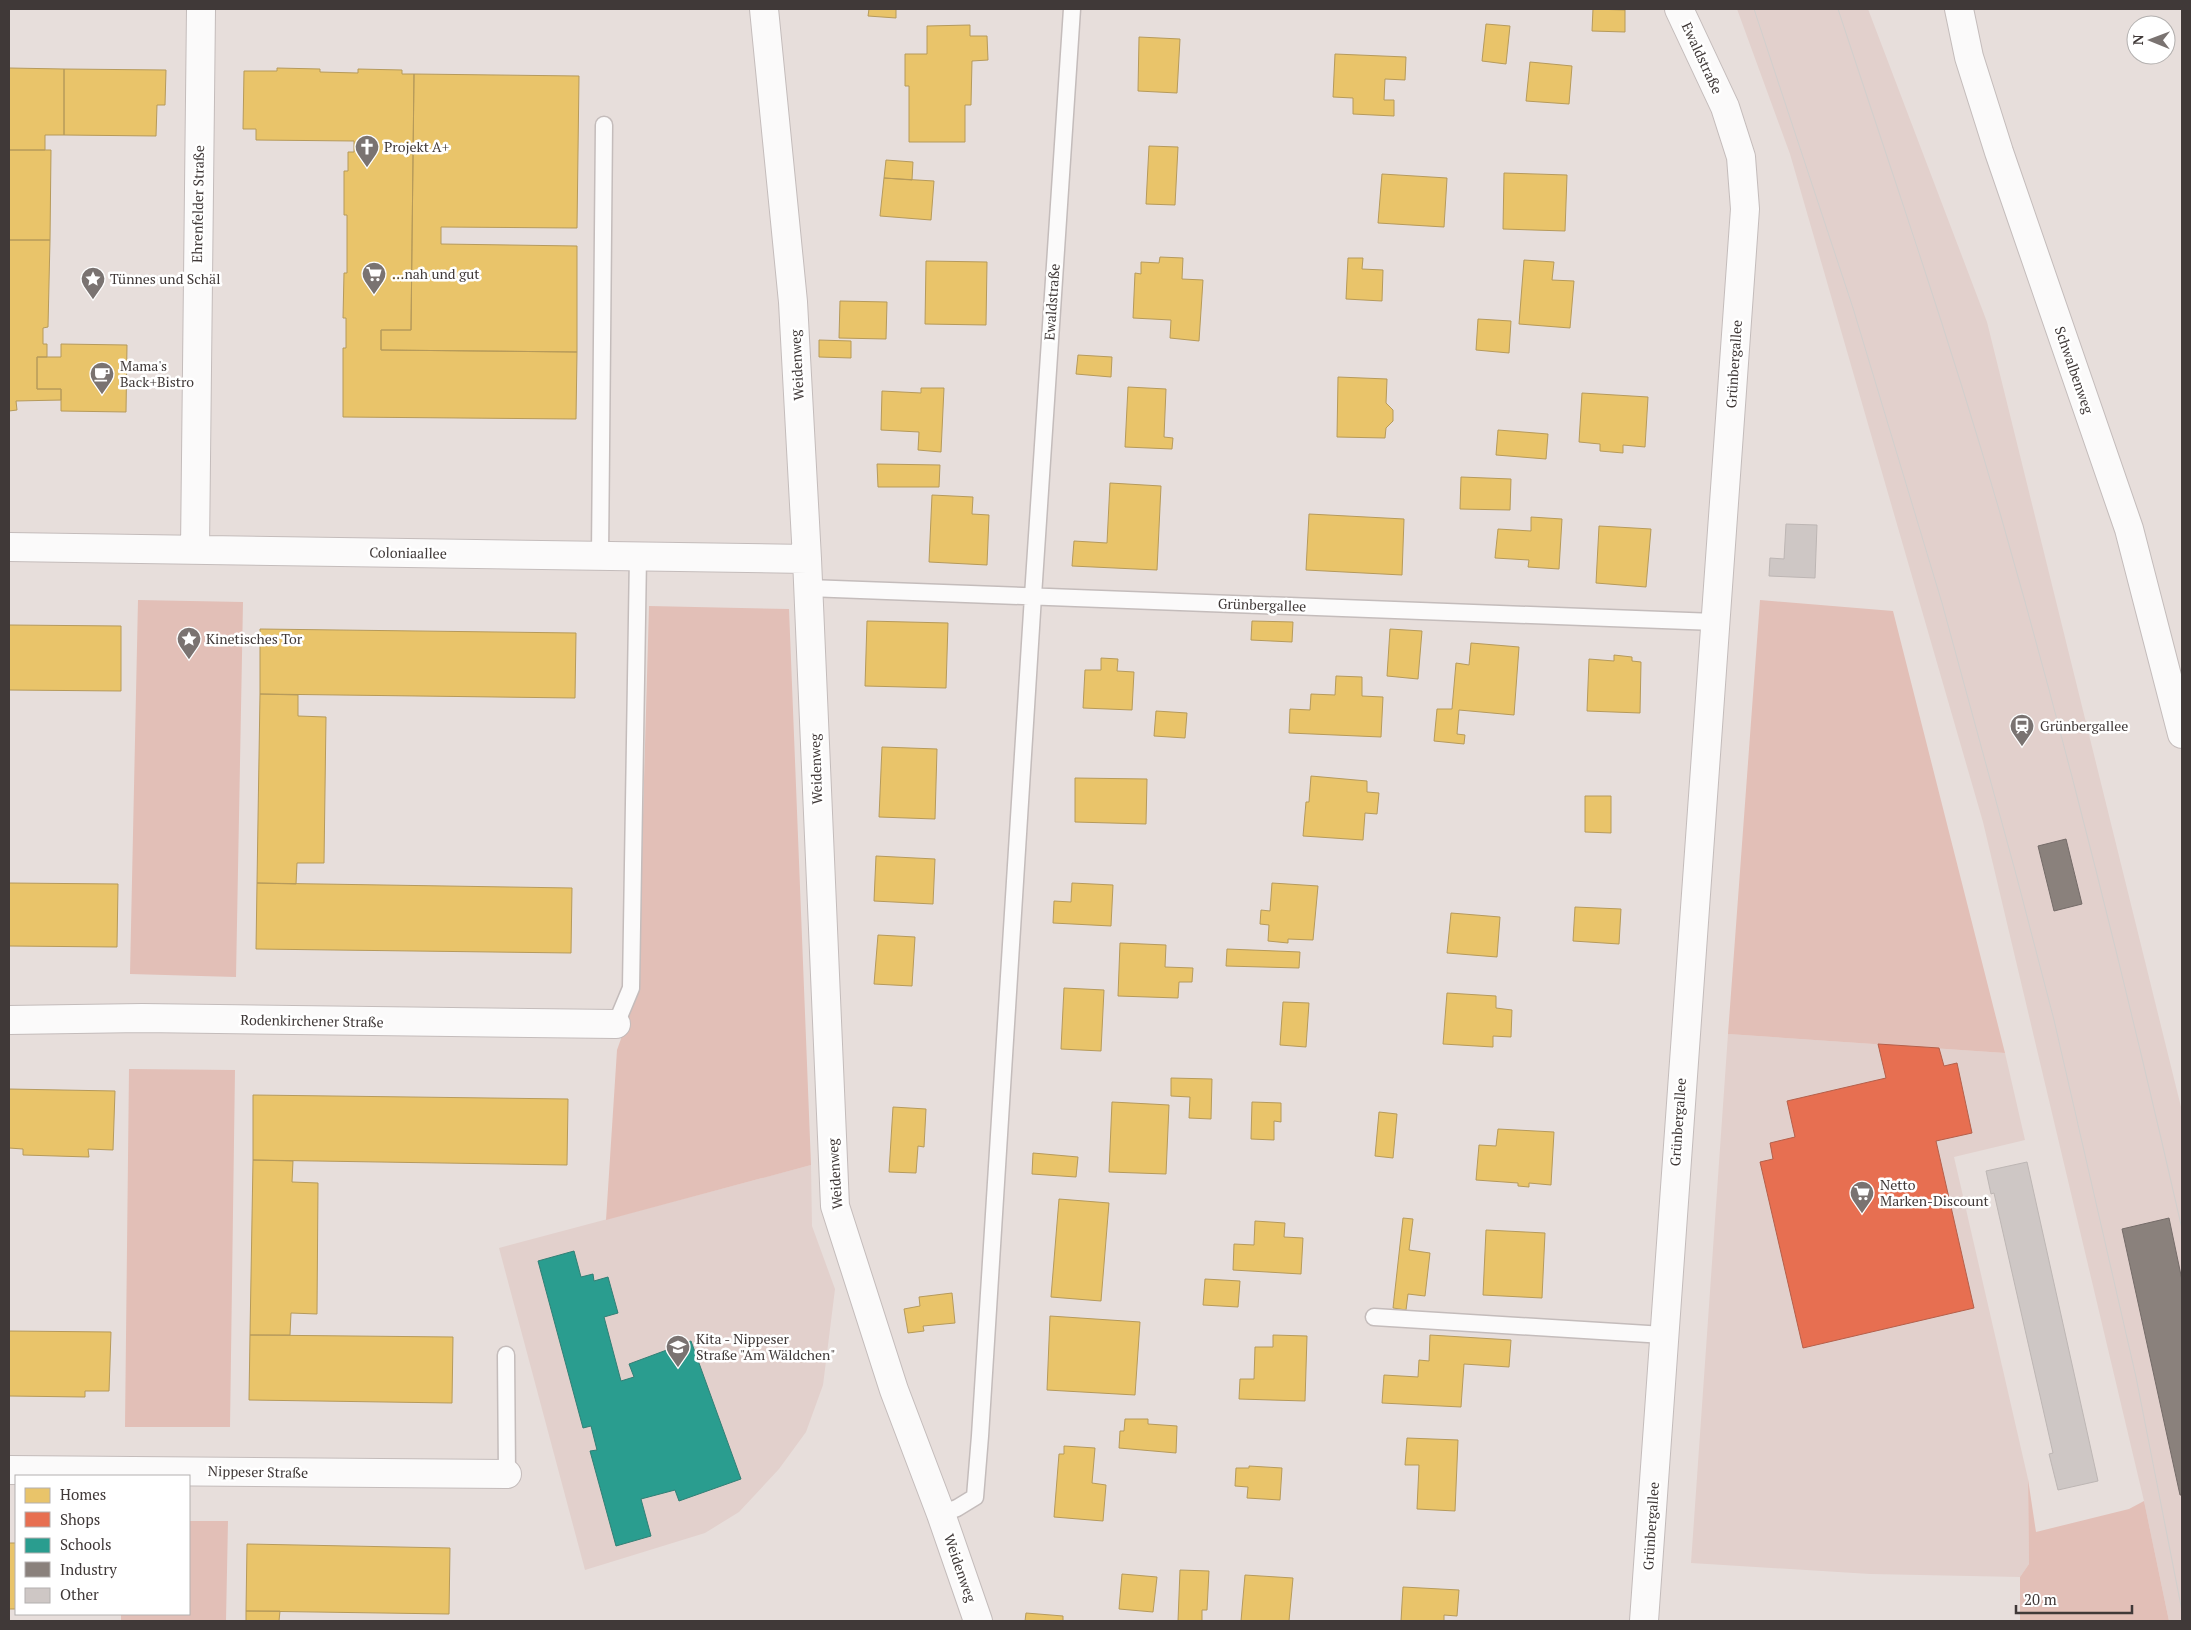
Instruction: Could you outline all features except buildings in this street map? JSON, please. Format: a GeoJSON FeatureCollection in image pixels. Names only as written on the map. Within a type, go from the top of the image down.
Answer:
{"type":"FeatureCollection","features":[{"type":"Feature","properties":{"kind":"street","name":"Ehrenfelder Straße"},"geometry":{"type":"LineString","coordinates":[[194,549],[201,9]]}},
{"type":"Feature","properties":{"kind":"street","name":"Weidenweg"},"geometry":{"type":"LineString","coordinates":[[764,9],[794,302],[835,1206],[894,1390],[941,1514],[978,1621]]}},
{"type":"Feature","properties":{"kind":"street","name":"Ewaldstraße"},"geometry":{"type":"LineString","coordinates":[[1679,9],[1725,108]]}},
{"type":"Feature","properties":{"kind":"street","name":"Schwalbenweg"},"geometry":{"type":"LineString","coordinates":[[1959,9],[1969,58],[1996,144],[2129,529],[2182,734]]}},
{"type":"Feature","properties":{"kind":"street","name":"Grünbergallee"},"geometry":{"type":"LineString","coordinates":[[1644,1621],[1745,209],[1741,157],[1725,108]]}},
{"type":"Feature","properties":{"kind":"street","name":"Coloniaallee"},"geometry":{"type":"LineString","coordinates":[[9,548],[194,549],[807,559]]}},
{"type":"Feature","properties":{"kind":"street","name":"Rodenkirchener Straße"},"geometry":{"type":"LineString","coordinates":[[9,1020],[142,1018],[616,1024]]}},
{"type":"Feature","properties":{"kind":"street","name":"Nippeser Straße"},"geometry":{"type":"LineString","coordinates":[[9,1470],[507,1474]]}},
{"type":"Feature","properties":{"kind":"lane","name":"Ewaldstraße"},"geometry":{"type":"LineString","coordinates":[[1032,596],[1072,9]]}},
{"type":"Feature","properties":{"kind":"lane"},"geometry":{"type":"LineString","coordinates":[[600,556],[604,125]]}},
{"type":"Feature","properties":{"kind":"lane"},"geometry":{"type":"LineString","coordinates":[[616,1024],[630,988],[638,556]]}},
{"type":"Feature","properties":{"kind":"lane","name":"Grünbergallee"},"geometry":{"type":"LineString","coordinates":[[808,588],[1716,622]]}},
{"type":"Feature","properties":{"kind":"lane"},"geometry":{"type":"LineString","coordinates":[[941,1514],[957,1508],[975,1497],[999,1146],[1032,596]]}},
{"type":"Feature","properties":{"kind":"lane"},"geometry":{"type":"LineString","coordinates":[[1374,1317],[1664,1336]]}},
{"type":"Feature","properties":{"kind":"lane"},"geometry":{"type":"LineString","coordinates":[[506,1355],[507,1474]]}},
{"type":"Feature","properties":{"kind":"shaded area"},"geometry":{"type":"Polygon","coordinates":[[[1737,9],[1868,9],[1987,322],[2182,1111],[2182,1621],[2169,1621],[2144,1501],[1983,822],[1790,154],[1737,9]]]}},
{"type":"Feature","properties":{"kind":"shaded area"},"geometry":{"type":"Polygon","coordinates":[[[138,600],[243,602],[236,977],[130,974],[138,600]]]}},
{"type":"Feature","properties":{"kind":"shaded area"},"geometry":{"type":"Polygon","coordinates":[[[1760,600],[1893,611],[2005,1053],[1728,1034],[1760,600]]]}},
{"type":"Feature","properties":{"kind":"shaded area"},"geometry":{"type":"Polygon","coordinates":[[[649,606],[789,609],[811,1165],[606,1220],[617,1050],[638,991],[649,606]]]}},
{"type":"Feature","properties":{"kind":"shaded area"},"geometry":{"type":"Polygon","coordinates":[[[1728,1034],[2005,1053],[2025,1140],[1954,1157],[2028,1479],[2029,1564],[2020,1577],[1870,1574],[1691,1563],[1728,1034]]]}},
{"type":"Feature","properties":{"kind":"shaded area"},"geometry":{"type":"Polygon","coordinates":[[[129,1069],[235,1070],[230,1427],[125,1427],[129,1069]]]}},
{"type":"Feature","properties":{"kind":"shaded area","name":"Kita - Nippeser Straße \"Am Wäldchen\""},"geometry":{"type":"Polygon","coordinates":[[[811,1165],[812,1226],[835,1289],[823,1385],[806,1432],[779,1469],[739,1512],[705,1533],[585,1570],[499,1248],[811,1165]]]}},
{"type":"Feature","properties":{"kind":"shaded area"},"geometry":{"type":"Polygon","coordinates":[[[2028,1479],[2036,1532],[2129,1509],[2144,1501],[2169,1621],[2020,1621],[2020,1577],[2029,1564],[2028,1479]]]}},
{"type":"Feature","properties":{"kind":"shaded area"},"geometry":{"type":"Polygon","coordinates":[[[190,1521],[228,1521],[226,1621],[121,1621],[121,1615],[190,1615],[190,1521]]]}},
{"type":"Feature","properties":{"kind":"tram line"},"geometry":{"type":"LineString","coordinates":[[1754,9],[1853,308],[1942,603],[2017,878],[2054,1020],[2136,1377],[2182,1611]]}},
{"type":"Feature","properties":{"kind":"tram line"},"geometry":{"type":"LineString","coordinates":[[1838,9],[1962,386],[2000,513],[2096,870],[2182,1229]]}},
{"type":"Feature","properties":{"kind":"place","name":"Projekt A+"},"geometry":{"type":"Point","coordinates":[367,168]}},
{"type":"Feature","properties":{"kind":"place","name":"...nah und gut"},"geometry":{"type":"Point","coordinates":[374,295]}},
{"type":"Feature","properties":{"kind":"place","name":"Tünnes und Schäl"},"geometry":{"type":"Point","coordinates":[93,300]}},
{"type":"Feature","properties":{"kind":"place","name":"Mama's Back+Bistro"},"geometry":{"type":"Point","coordinates":[102,395]}},
{"type":"Feature","properties":{"kind":"place","name":"Kinetisches Tor"},"geometry":{"type":"Point","coordinates":[189,660]}},
{"type":"Feature","properties":{"kind":"place","name":"Grünbergallee"},"geometry":{"type":"Point","coordinates":[2022,747]}},
{"type":"Feature","properties":{"kind":"place","name":"Netto Marken-Discount"},"geometry":{"type":"Point","coordinates":[1862,1214]}},
{"type":"Feature","properties":{"kind":"place","name":"Kita - Nippeser Straße \"Am Wäldchen\""},"geometry":{"type":"Point","coordinates":[678,1368]}}]}
